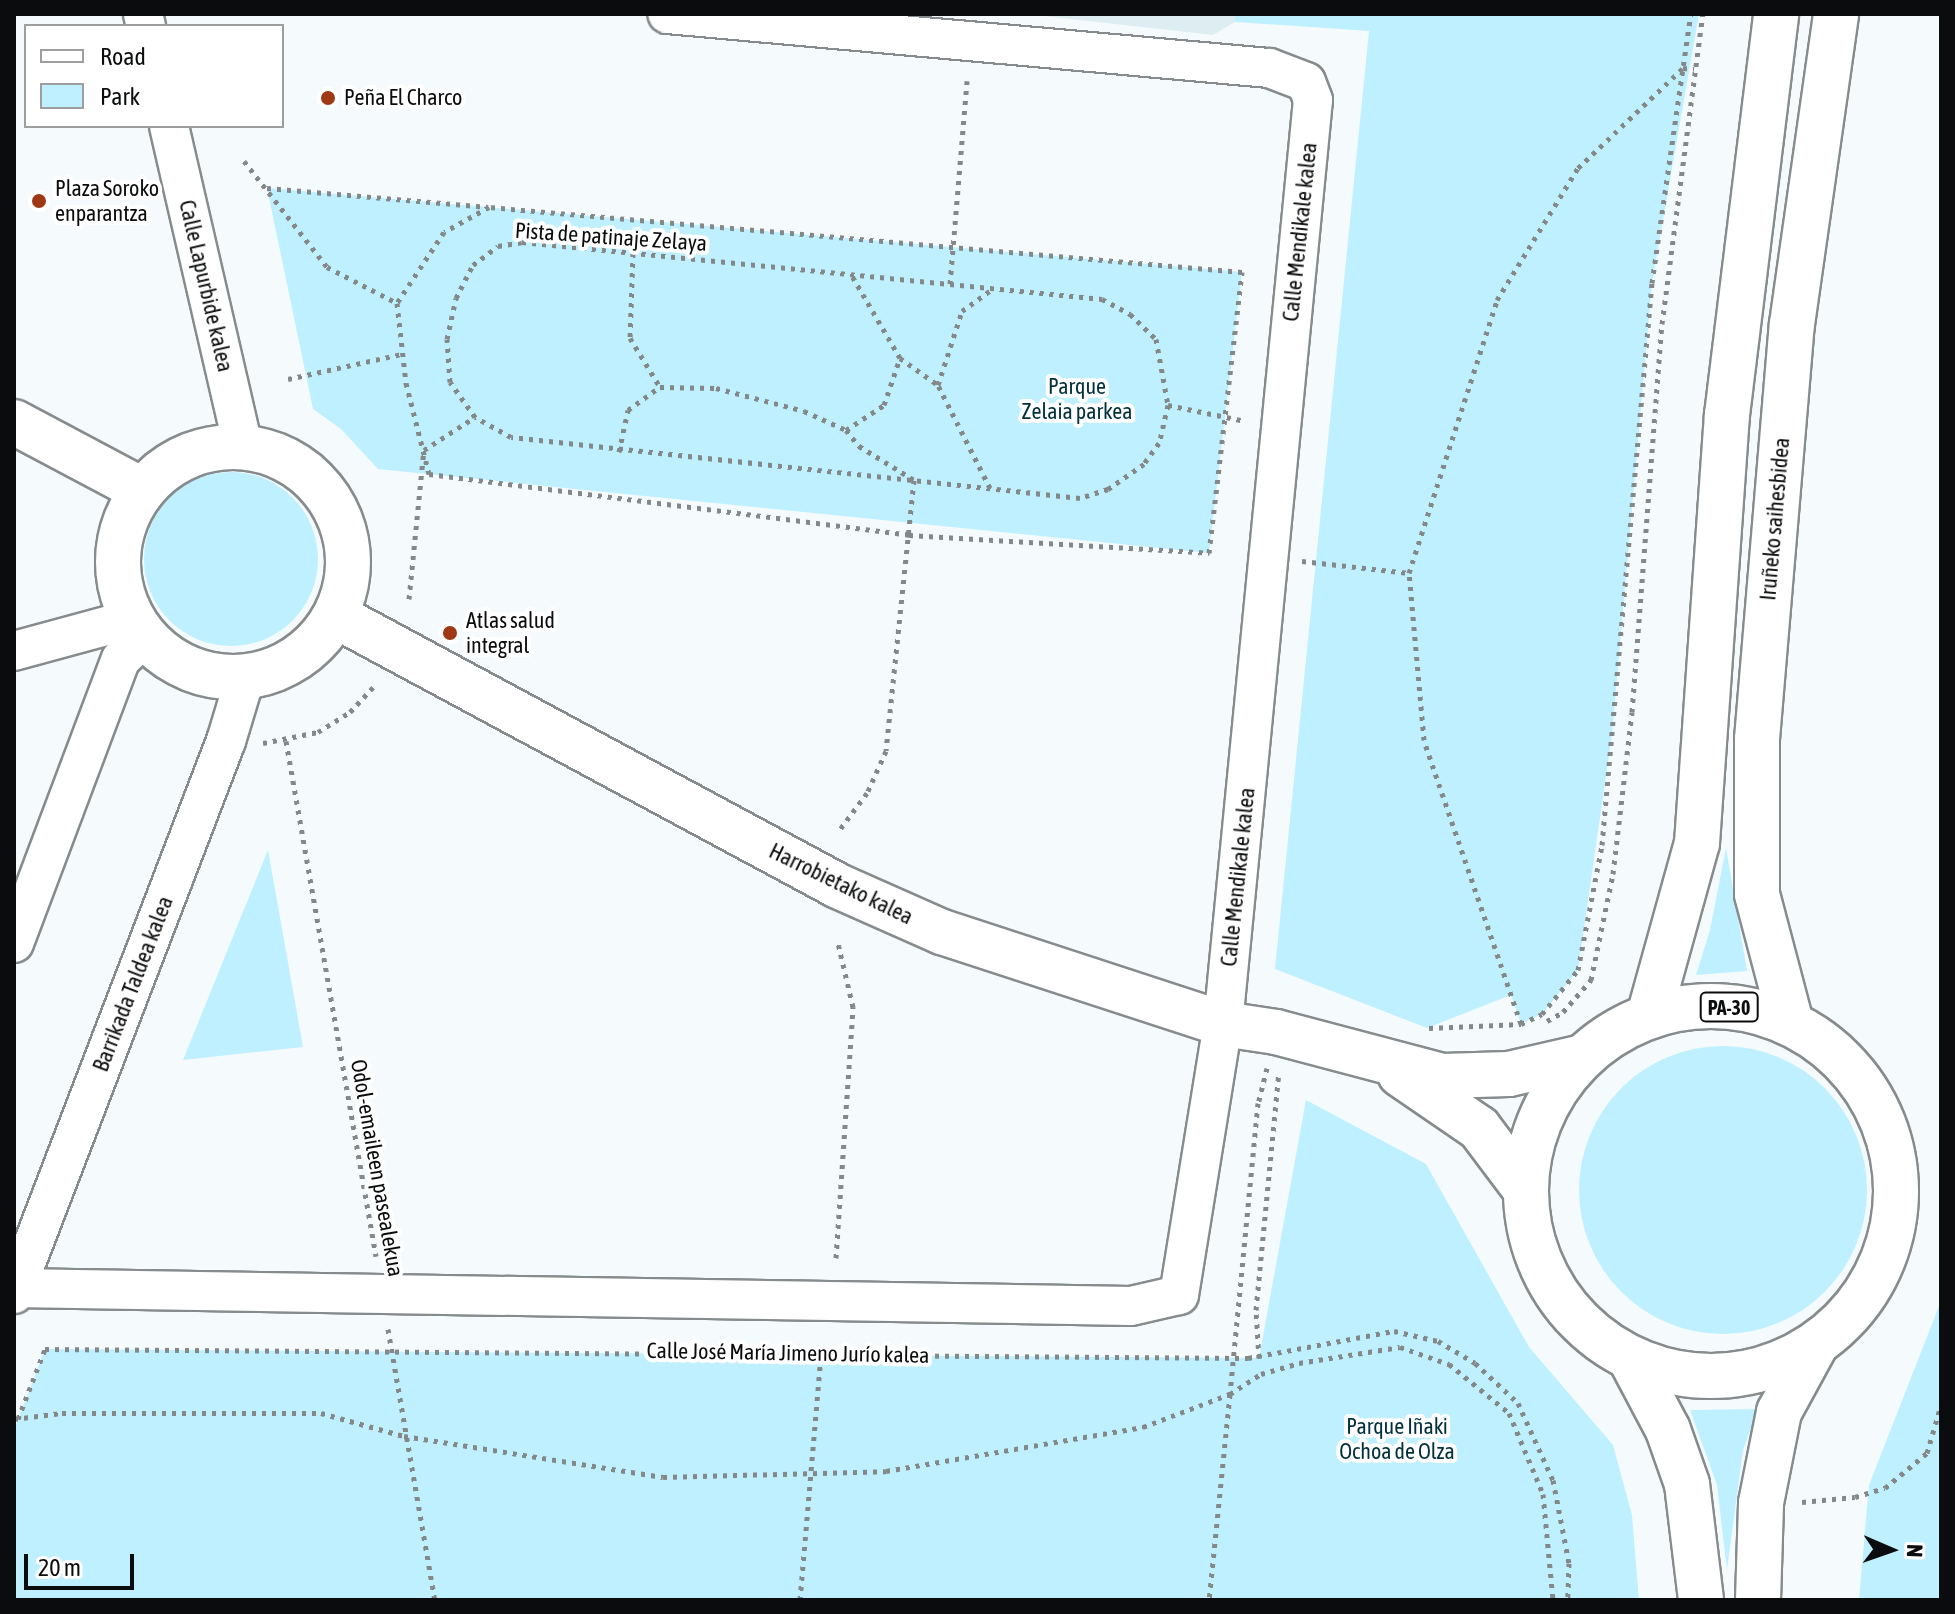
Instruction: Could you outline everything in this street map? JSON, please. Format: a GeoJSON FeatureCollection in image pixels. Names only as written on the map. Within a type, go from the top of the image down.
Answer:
{"type":"FeatureCollection","features":[{"type":"Feature","properties":{"kind":"main road"},"geometry":{"type":"LineString","coordinates":[[1649,1016],[1697,843],[1727,415],[1776,14]]}},
{"type":"Feature","properties":{"kind":"main road","name":"Iruñeko saihesbidea"},"geometry":{"type":"LineString","coordinates":[[1791,1023],[1757,894],[1757,739],[1792,324],[1836,14]]}},
{"type":"Feature","properties":{"kind":"main road"},"geometry":{"type":"LineString","coordinates":[[14,422],[142,490]]}},
{"type":"Feature","properties":{"kind":"main road"},"geometry":{"type":"LineString","coordinates":[[243,446],[279,455],[301,469],[335,506],[347,542],[348,580],[336,616],[313,646],[282,667],[245,678],[208,676],[173,662],[138,628],[119,587],[118,553],[125,519],[142,490],[170,464],[205,449],[243,446]]}},
{"type":"Feature","properties":{"kind":"main road","name":"Harrobietako kalea"},"geometry":{"type":"LineString","coordinates":[[336,616],[838,886],[942,932],[1223,1024],[1282,1034],[1443,1076],[1509,1074],[1583,1057]]}},
{"type":"Feature","properties":{"kind":"main road","name":"PA-30"},"geometry":{"type":"LineString","coordinates":[[1697,1006],[1745,1008],[1791,1023],[1837,1054],[1872,1098],[1892,1150],[1894,1177],[1896,1205],[1884,1260],[1856,1308],[1815,1346],[1757,1373],[1693,1377],[1631,1360],[1587,1331],[1553,1290],[1532,1241],[1525,1189],[1533,1140],[1552,1095],[1583,1057],[1614,1033],[1649,1016],[1697,1006]]}},
{"type":"Feature","properties":{"kind":"main road","name":"Harrobietako kalea"},"geometry":{"type":"LineString","coordinates":[[1381,1062],[1479,1128],[1525,1189]]}},
{"type":"Feature","properties":{"kind":"main road","name":"PA-30"},"geometry":{"type":"LineString","coordinates":[[1758,1600],[1761,1503],[1779,1412],[1815,1346]]}},
{"type":"Feature","properties":{"kind":"main road","name":"PA-30"},"geometry":{"type":"LineString","coordinates":[[1631,1360],[1668,1430],[1687,1484],[1701,1600]]}},
{"type":"Feature","properties":{"kind":"street","name":"Calle Mendikale kalea"},"geometry":{"type":"LineString","coordinates":[[667,14],[1269,68],[1306,82],[1313,100],[1223,1024]]}},
{"type":"Feature","properties":{"kind":"street","name":"Calle Lapurbide kalea"},"geometry":{"type":"LineString","coordinates":[[169,128],[243,446]]}},
{"type":"Feature","properties":{"kind":"street"},"geometry":{"type":"LineString","coordinates":[[14,651],[138,628]]}},
{"type":"Feature","properties":{"kind":"street"},"geometry":{"type":"LineString","coordinates":[[14,943],[121,659],[138,628]]}},
{"type":"Feature","properties":{"kind":"street","name":"Barrikada Taldea kalea"},"geometry":{"type":"LineString","coordinates":[[15,1290],[226,741],[245,678]]}},
{"type":"Feature","properties":{"kind":"street"},"geometry":{"type":"LineString","coordinates":[[15,1290],[1131,1306],[1179,1295],[1223,1024]]}},
{"type":"Feature","properties":{"kind":"path"},"geometry":{"type":"LineString","coordinates":[[1413,1024],[1476,1028],[1521,1024],[1542,1014],[1578,970],[1602,845],[1652,283],[1691,14]]}},
{"type":"Feature","properties":{"kind":"path"},"geometry":{"type":"LineString","coordinates":[[1539,1026],[1563,1012],[1591,980],[1613,874],[1632,712],[1662,324],[1703,14]]}},
{"type":"Feature","properties":{"kind":"path"},"geometry":{"type":"LineString","coordinates":[[1521,1024],[1424,740],[1409,573],[1497,300],[1578,168],[1683,68],[1694,69]]}},
{"type":"Feature","properties":{"kind":"path"},"geometry":{"type":"LineString","coordinates":[[950,284],[967,81]]}},
{"type":"Feature","properties":{"kind":"path"},"geometry":{"type":"LineString","coordinates":[[244,161],[327,267],[397,303]]}},
{"type":"Feature","properties":{"kind":"path"},"geometry":{"type":"LineString","coordinates":[[267,188],[489,207],[1242,272],[1209,553],[909,535],[429,474],[402,354],[397,303],[444,232],[489,207]]}},
{"type":"Feature","properties":{"kind":"path","name":"Pista de patinaje Zelaya"},"geometry":{"type":"LineString","coordinates":[[522,242],[950,284],[1102,299],[1130,314],[1156,339],[1168,405],[1159,443],[1144,464],[1108,489],[1080,498],[619,452],[511,437],[475,417],[450,382],[447,339],[456,298],[473,265],[498,246],[522,242]]}},
{"type":"Feature","properties":{"kind":"path"},"geometry":{"type":"LineString","coordinates":[[633,253],[630,338],[660,387]]}},
{"type":"Feature","properties":{"kind":"path"},"geometry":{"type":"LineString","coordinates":[[851,274],[900,358],[938,385],[990,488]]}},
{"type":"Feature","properties":{"kind":"path"},"geometry":{"type":"LineString","coordinates":[[938,385],[962,311],[993,288]]}},
{"type":"Feature","properties":{"kind":"path"},"geometry":{"type":"LineString","coordinates":[[288,379],[402,354]]}},
{"type":"Feature","properties":{"kind":"path"},"geometry":{"type":"LineString","coordinates":[[846,430],[884,405],[900,358]]}},
{"type":"Feature","properties":{"kind":"path"},"geometry":{"type":"LineString","coordinates":[[619,452],[628,410],[660,387],[751,395],[846,430],[859,446],[914,480],[886,751],[867,793],[838,832]]}},
{"type":"Feature","properties":{"kind":"path"},"geometry":{"type":"LineString","coordinates":[[1168,405],[1281,428]]}},
{"type":"Feature","properties":{"kind":"path"},"geometry":{"type":"LineString","coordinates":[[424,450],[475,417]]}},
{"type":"Feature","properties":{"kind":"path"},"geometry":{"type":"LineString","coordinates":[[409,599],[424,450]]}},
{"type":"Feature","properties":{"kind":"path"},"geometry":{"type":"LineString","coordinates":[[1269,557],[1409,573]]}},
{"type":"Feature","properties":{"kind":"path"},"geometry":{"type":"LineString","coordinates":[[226,741],[286,741],[339,719],[373,687]]}},
{"type":"Feature","properties":{"kind":"path","name":"Odol-emaileen pasealekua"},"geometry":{"type":"LineString","coordinates":[[286,741],[404,1436],[435,1600]]}},
{"type":"Feature","properties":{"kind":"path"},"geometry":{"type":"LineString","coordinates":[[836,1258],[853,1007],[838,943]]}},
{"type":"Feature","properties":{"kind":"path"},"geometry":{"type":"LineString","coordinates":[[1512,1035],[1528,1033]]}},
{"type":"Feature","properties":{"kind":"path"},"geometry":{"type":"LineString","coordinates":[[1209,1600],[1258,1103],[1282,1034]]}},
{"type":"Feature","properties":{"kind":"path"},"geometry":{"type":"LineString","coordinates":[[1282,1034],[1254,1342],[1259,1358],[1330,1339],[1394,1331],[1438,1341],[1475,1363],[1518,1403],[1547,1466],[1563,1521],[1568,1600]]}},
{"type":"Feature","properties":{"kind":"path"},"geometry":{"type":"LineString","coordinates":[[1429,1037],[1442,1039]]}},
{"type":"Feature","properties":{"kind":"path"},"geometry":{"type":"LineString","coordinates":[[16,1419],[62,1413],[321,1413],[404,1436],[663,1477],[886,1471],[1143,1427],[1230,1394],[1261,1374],[1299,1363],[1400,1347],[1449,1364],[1509,1413],[1543,1494],[1553,1600]]}},
{"type":"Feature","properties":{"kind":"path","name":"Calle José María Jimeno Jurío kalea"},"geometry":{"type":"LineString","coordinates":[[16,1419],[45,1349],[1259,1358]]}},
{"type":"Feature","properties":{"kind":"path"},"geometry":{"type":"LineString","coordinates":[[800,1600],[821,1354]]}},
{"type":"Feature","properties":{"kind":"path"},"geometry":{"type":"LineString","coordinates":[[1761,1503],[1855,1497],[1885,1488],[1927,1453],[1941,1405]]}},
{"type":"Feature","properties":{"kind":"shaded area"},"geometry":{"type":"Polygon","coordinates":[[[1026,14],[1235,14],[1235,22],[1213,35],[1026,14]]]}},
{"type":"Feature","properties":{"kind":"green space"},"geometry":{"type":"Polygon","coordinates":[[[1235,14],[1699,14],[1652,283],[1612,734],[1578,970],[1542,1014],[1521,1024],[1511,995],[1427,1028],[1275,969],[1369,31],[1235,22],[1235,14]]]}},
{"type":"Feature","properties":{"kind":"green space","name":"Parque Zelaia parkea"},"geometry":{"type":"Polygon","coordinates":[[[267,188],[1242,272],[1209,553],[378,469],[341,429],[313,409],[267,188]]]}},
{"type":"Feature","properties":{"kind":"green space"},"geometry":{"type":"Polygon","coordinates":[[[231,472],[264,478],[293,497],[312,526],[318,559],[312,592],[293,621],[264,640],[231,646],[198,640],[169,621],[150,592],[144,559],[150,526],[169,497],[198,478],[231,472]]]}},
{"type":"Feature","properties":{"kind":"green space"},"geometry":{"type":"Polygon","coordinates":[[[1726,848],[1747,971],[1696,975],[1710,930],[1726,848]]]}},
{"type":"Feature","properties":{"kind":"green space"},"geometry":{"type":"Polygon","coordinates":[[[268,850],[303,1047],[183,1060],[268,850]]]}},
{"type":"Feature","properties":{"kind":"green space"},"geometry":{"type":"Polygon","coordinates":[[[1723,1046],[1751,1049],[1778,1057],[1825,1088],[1856,1135],[1864,1162],[1867,1190],[1864,1218],[1856,1245],[1825,1292],[1778,1323],[1751,1331],[1723,1334],[1695,1331],[1668,1323],[1621,1292],[1590,1245],[1582,1218],[1579,1190],[1582,1162],[1590,1135],[1621,1088],[1668,1057],[1695,1049],[1723,1046]]]}},
{"type":"Feature","properties":{"kind":"green space","name":"Parque Iñaki Ochoa de Olza"},"geometry":{"type":"Polygon","coordinates":[[[1306,1100],[1426,1164],[1529,1347],[1613,1445],[1632,1515],[1639,1600],[14,1600],[14,1430],[45,1349],[1259,1358],[1306,1100]]]}},
{"type":"Feature","properties":{"kind":"green space"},"geometry":{"type":"Polygon","coordinates":[[[1941,1301],[1941,1600],[1859,1600],[1869,1485],[1941,1301]]]}},
{"type":"Feature","properties":{"kind":"green space"},"geometry":{"type":"Polygon","coordinates":[[[1758,1409],[1743,1450],[1727,1570],[1717,1485],[1690,1410],[1758,1409]]]}},
{"type":"Feature","properties":{"kind":"place","name":"Peña El Charco"},"geometry":{"type":"Point","coordinates":[328,98]}},
{"type":"Feature","properties":{"kind":"place","name":"Plaza Soroko enparantza"},"geometry":{"type":"Point","coordinates":[39,201]}},
{"type":"Feature","properties":{"kind":"place","name":"Atlas salud integral"},"geometry":{"type":"Point","coordinates":[450,633]}}]}
